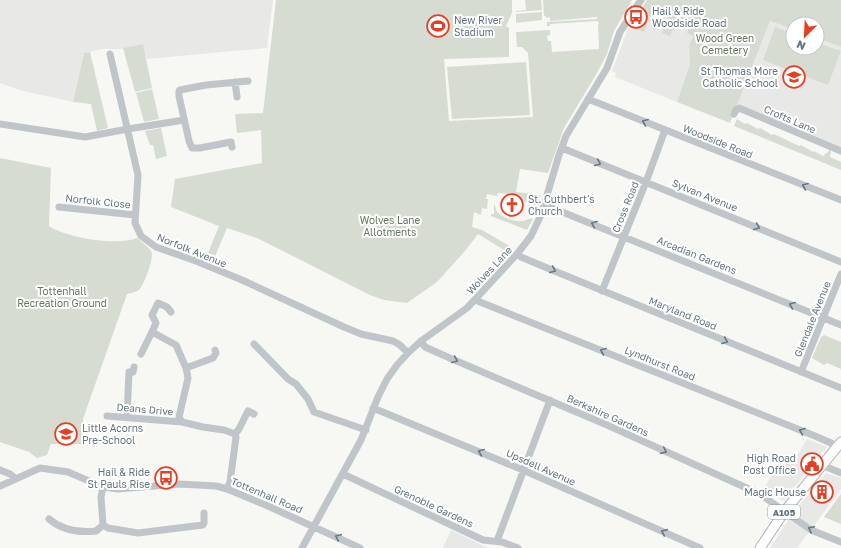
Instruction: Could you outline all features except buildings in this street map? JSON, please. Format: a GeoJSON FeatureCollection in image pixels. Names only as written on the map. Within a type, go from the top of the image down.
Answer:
{"type":"FeatureCollection","features":[{"type":"Feature","properties":{"kind":"main road","name":"A105"},"geometry":{"type":"LineString","coordinates":[[760,548],[784,512],[839,445]]}},
{"type":"Feature","properties":{"kind":"street","name":"Wolves Lane"},"geometry":{"type":"LineString","coordinates":[[302,548],[366,430],[373,408],[387,379],[397,365],[421,342],[459,314],[475,300],[517,254],[535,230],[570,128],[607,68],[620,32],[640,0]]}},
{"type":"Feature","properties":{"kind":"street","name":"Norfolk Avenue"},"geometry":{"type":"LineString","coordinates":[[110,54],[138,176],[135,223],[138,232],[144,239],[156,247],[196,261],[242,280],[361,334],[393,341],[400,345],[408,353]]}},
{"type":"Feature","properties":{"kind":"street"},"geometry":{"type":"LineString","coordinates":[[232,146],[231,142],[200,148],[192,148],[178,93],[180,90],[248,81]]}},
{"type":"Feature","properties":{"kind":"street"},"geometry":{"type":"LineString","coordinates":[[235,82],[237,97]]}},
{"type":"Feature","properties":{"kind":"street","name":"Woodside Road"},"geometry":{"type":"LineString","coordinates":[[588,99],[841,200]]}},
{"type":"Feature","properties":{"kind":"street","name":"Crofts Lane"},"geometry":{"type":"LineString","coordinates":[[734,114],[739,108],[841,151]]}},
{"type":"Feature","properties":{"kind":"street"},"geometry":{"type":"LineString","coordinates":[[0,124],[85,137],[184,120]]}},
{"type":"Feature","properties":{"kind":"street","name":"Cross Road"},"geometry":{"type":"LineString","coordinates":[[602,291],[646,182],[665,130]]}},
{"type":"Feature","properties":{"kind":"street","name":"Sylvan Avenue"},"geometry":{"type":"LineString","coordinates":[[562,148],[841,262]]}},
{"type":"Feature","properties":{"kind":"street","name":"Arcadian Gardens"},"geometry":{"type":"LineString","coordinates":[[545,204],[841,325]]}},
{"type":"Feature","properties":{"kind":"street","name":"Norfolk Close"},"geometry":{"type":"LineString","coordinates":[[59,207],[135,215]]}},
{"type":"Feature","properties":{"kind":"street","name":"Maryland Road"},"geometry":{"type":"LineString","coordinates":[[517,254],[602,291],[841,388]]}},
{"type":"Feature","properties":{"kind":"street","name":"Glendale Avenue"},"geometry":{"type":"LineString","coordinates":[[801,372],[841,274]]}},
{"type":"Feature","properties":{"kind":"street","name":"Lyndhurst Road"},"geometry":{"type":"LineString","coordinates":[[475,300],[839,445]]}},
{"type":"Feature","properties":{"kind":"street"},"geometry":{"type":"LineString","coordinates":[[141,354],[156,323],[152,315],[158,303],[167,307],[171,312]]}},
{"type":"Feature","properties":{"kind":"street"},"geometry":{"type":"LineString","coordinates":[[152,332],[176,345],[186,368],[188,378],[179,417],[182,422]]}},
{"type":"Feature","properties":{"kind":"street","name":"Berkshire Gardens"},"geometry":{"type":"LineString","coordinates":[[421,342],[425,347],[550,400],[760,494],[811,530],[841,542]]}},
{"type":"Feature","properties":{"kind":"street"},"geometry":{"type":"LineString","coordinates":[[254,344],[288,379],[296,384],[308,399],[314,412],[366,430]]}},
{"type":"Feature","properties":{"kind":"street"},"geometry":{"type":"LineString","coordinates":[[186,368],[213,358],[216,353],[215,350]]}},
{"type":"Feature","properties":{"kind":"street"},"geometry":{"type":"LineString","coordinates":[[127,417],[129,372],[133,372],[134,367]]}},
{"type":"Feature","properties":{"kind":"street"},"geometry":{"type":"LineString","coordinates":[[498,541],[550,400]]}},
{"type":"Feature","properties":{"kind":"street","name":"Upsdell Avenue"},"geometry":{"type":"LineString","coordinates":[[373,408],[523,470],[700,548]]}},
{"type":"Feature","properties":{"kind":"street"},"geometry":{"type":"LineString","coordinates":[[227,489],[230,482],[236,437],[235,434],[248,411],[254,414]]}},
{"type":"Feature","properties":{"kind":"street","name":"Deans Drive"},"geometry":{"type":"LineString","coordinates":[[107,416],[182,422],[203,428],[224,430],[235,434]]}},
{"type":"Feature","properties":{"kind":"street"},"geometry":{"type":"LineString","coordinates":[[822,465],[841,473]]}},
{"type":"Feature","properties":{"kind":"street","name":"Tottenhall Road"},"geometry":{"type":"LineString","coordinates":[[0,486],[40,468],[68,472],[104,486],[118,489],[179,484],[216,486],[227,489],[315,526],[360,548]]}},
{"type":"Feature","properties":{"kind":"street"},"geometry":{"type":"LineString","coordinates":[[0,470],[10,474],[16,479]]}},
{"type":"Feature","properties":{"kind":"street","name":"Grenoble Gardens"},"geometry":{"type":"LineString","coordinates":[[343,474],[483,540],[498,541],[518,548]]}},
{"type":"Feature","properties":{"kind":"street"},"geometry":{"type":"LineString","coordinates":[[104,486],[101,497],[104,527]]}},
{"type":"Feature","properties":{"kind":"street"},"geometry":{"type":"LineString","coordinates":[[49,518],[62,528],[78,532],[96,532],[104,527],[138,533],[203,525],[204,513]]}},
{"type":"Feature","properties":{"kind":"shaded area"},"geometry":{"type":"Polygon","coordinates":[[[0,0],[273,0],[267,48],[147,59],[142,44],[120,49],[102,49],[84,53],[73,102],[20,90],[0,83],[0,0]]]}},
{"type":"Feature","properties":{"kind":"shaded area"},"geometry":{"type":"Polygon","coordinates":[[[647,0],[699,22],[689,46],[690,64],[677,102],[615,77],[616,73],[612,71],[630,24],[647,0]]]}},
{"type":"Feature","properties":{"kind":"shaded area","name":"St Thomas More Catholic School"},"geometry":{"type":"Polygon","coordinates":[[[770,21],[785,26],[785,56],[825,56],[825,41],[841,47],[841,148],[737,104],[770,21]]]}},
{"type":"Feature","properties":{"kind":"shaded area"},"geometry":{"type":"Polygon","coordinates":[[[807,439],[827,447],[783,501],[764,488],[784,455],[795,460],[807,439]]]}},
{"type":"Feature","properties":{"kind":"shaded area"},"geometry":{"type":"Polygon","coordinates":[[[826,473],[841,478],[841,489],[797,548],[770,548],[795,510],[826,473]]]}},
{"type":"Feature","properties":{"kind":"shaded area"},"geometry":{"type":"Polygon","coordinates":[[[451,530],[488,548],[443,548],[451,530]]]}},
{"type":"Feature","properties":{"kind":"green space","name":"Wolves Lane Allotments"},"geometry":{"type":"Polygon","coordinates":[[[276,0],[512,0],[512,13],[506,26],[509,28],[509,57],[444,59],[449,121],[533,117],[528,53],[522,47],[517,47],[516,32],[550,30],[550,35],[547,36],[548,41],[551,41],[552,52],[599,49],[599,23],[597,21],[550,24],[550,26],[547,26],[547,22],[597,19],[597,17],[550,21],[550,17],[547,18],[544,15],[543,0],[632,0],[614,31],[607,54],[597,73],[564,128],[548,173],[520,169],[516,192],[541,195],[537,206],[516,199],[517,194],[498,193],[497,196],[487,194],[487,209],[482,208],[481,215],[474,212],[472,227],[482,230],[513,248],[509,253],[478,234],[437,282],[407,303],[384,300],[370,295],[257,238],[227,228],[213,261],[206,258],[219,226],[171,207],[175,179],[262,163],[261,130],[237,133],[235,114],[263,113],[276,0]]]}},
{"type":"Feature","properties":{"kind":"green space"},"geometry":{"type":"Polygon","coordinates":[[[525,0],[541,0],[542,10],[516,12],[526,10],[525,0]]]}},
{"type":"Feature","properties":{"kind":"green space","name":"Wood Green Cemetery"},"geometry":{"type":"Polygon","coordinates":[[[647,0],[841,0],[841,47],[825,41],[825,16],[785,16],[785,26],[770,21],[730,123],[677,102],[690,64],[689,46],[693,36],[687,33],[688,29],[675,24],[670,36],[662,33],[669,15],[653,9],[644,32],[630,26],[647,0]]]}},
{"type":"Feature","properties":{"kind":"green space"},"geometry":{"type":"Polygon","coordinates":[[[542,12],[542,20],[516,23],[516,14],[542,12]]]}},
{"type":"Feature","properties":{"kind":"green space"},"geometry":{"type":"Polygon","coordinates":[[[775,27],[785,31],[785,56],[825,56],[825,46],[841,51],[828,85],[763,60],[775,27]]]}},
{"type":"Feature","properties":{"kind":"green space"},"geometry":{"type":"Polygon","coordinates":[[[143,44],[152,88],[135,92],[123,48],[143,44]]]}},
{"type":"Feature","properties":{"kind":"green space"},"geometry":{"type":"Polygon","coordinates":[[[90,52],[108,128],[97,131],[91,104],[73,102],[84,53],[90,52]]]}},
{"type":"Feature","properties":{"kind":"green space"},"geometry":{"type":"Polygon","coordinates":[[[526,62],[530,115],[452,119],[447,67],[526,62]]]}},
{"type":"Feature","properties":{"kind":"green space"},"geometry":{"type":"Polygon","coordinates":[[[152,89],[159,119],[144,122],[136,93],[152,89]]]}},
{"type":"Feature","properties":{"kind":"green space"},"geometry":{"type":"Polygon","coordinates":[[[737,119],[745,124],[747,123],[758,129],[760,128],[772,135],[774,134],[799,146],[801,145],[823,156],[830,150],[830,157],[841,162],[841,170],[734,126],[737,119]]]}},
{"type":"Feature","properties":{"kind":"green space"},"geometry":{"type":"Polygon","coordinates":[[[161,128],[167,156],[156,159],[153,145],[150,145],[145,131],[161,128]]]}},
{"type":"Feature","properties":{"kind":"green space","name":"Tottenhall Recreation Ground"},"geometry":{"type":"Polygon","coordinates":[[[0,158],[51,168],[49,226],[67,234],[92,240],[117,241],[137,238],[148,247],[152,254],[144,282],[141,287],[138,291],[127,294],[83,419],[85,444],[51,444],[47,455],[37,458],[29,452],[0,442],[0,158]]]}},
{"type":"Feature","properties":{"kind":"green space"},"geometry":{"type":"Polygon","coordinates":[[[494,203],[497,212],[509,219],[523,221],[533,219],[527,230],[491,216],[491,214],[494,214],[494,203]]]}},
{"type":"Feature","properties":{"kind":"green space"},"geometry":{"type":"Polygon","coordinates":[[[824,335],[841,342],[841,369],[827,363],[824,365],[812,358],[821,337],[824,335]]]}},
{"type":"Feature","properties":{"kind":"green space"},"geometry":{"type":"Polygon","coordinates":[[[841,494],[841,524],[824,517],[841,494]]]}},
{"type":"Feature","properties":{"kind":"place","name":"Hail & Ride Woodside Road"},"geometry":{"type":"Point","coordinates":[636,17]}},
{"type":"Feature","properties":{"kind":"place","name":"New River Stadium"},"geometry":{"type":"Point","coordinates":[438,26]}},
{"type":"Feature","properties":{"kind":"place","name":"St Thomas More Catholic School"},"geometry":{"type":"Point","coordinates":[794,77]}},
{"type":"Feature","properties":{"kind":"place","name":"St. Cuthbert's Church"},"geometry":{"type":"Point","coordinates":[512,205]}},
{"type":"Feature","properties":{"kind":"place","name":"Little Acorns Pre-School"},"geometry":{"type":"Point","coordinates":[66,434]}},
{"type":"Feature","properties":{"kind":"place","name":"High Road Post Office"},"geometry":{"type":"Point","coordinates":[812,464]}},
{"type":"Feature","properties":{"kind":"place","name":"Hail & Ride St Pauls Rise"},"geometry":{"type":"Point","coordinates":[166,478]}},
{"type":"Feature","properties":{"kind":"place","name":"Magic House"},"geometry":{"type":"Point","coordinates":[822,492]}}]}
